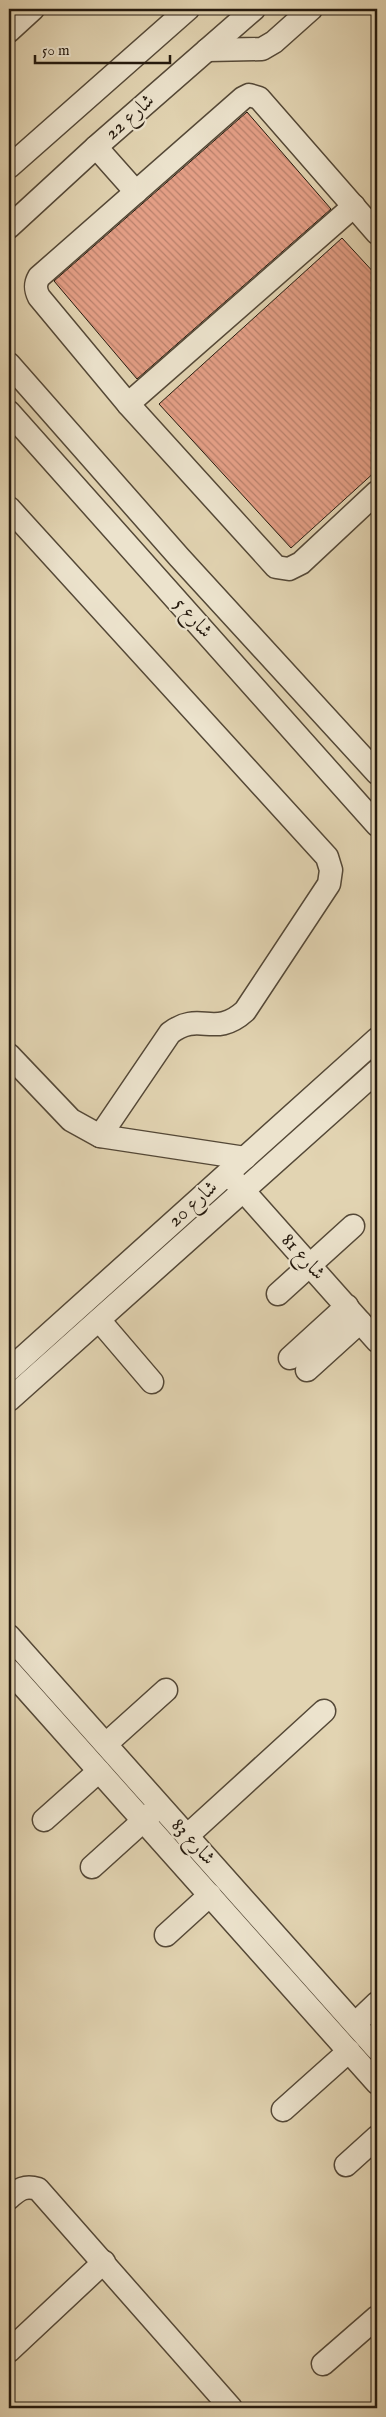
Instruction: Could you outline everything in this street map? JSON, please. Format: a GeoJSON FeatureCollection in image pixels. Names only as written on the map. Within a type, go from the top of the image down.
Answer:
{"type":"FeatureCollection","features":[{"type":"Feature","properties":{"kind":"street"},"geometry":{"type":"LineString","coordinates":[[9,31],[33,9]]}},
{"type":"Feature","properties":{"kind":"street"},"geometry":{"type":"LineString","coordinates":[[9,168],[188,9]]}},
{"type":"Feature","properties":{"kind":"street","name":"شارع 22"},"geometry":{"type":"LineString","coordinates":[[9,227],[96,147],[254,9]]}},
{"type":"Feature","properties":{"kind":"street"},"geometry":{"type":"LineString","coordinates":[[207,50],[262,49],[274,42],[311,9]]}},
{"type":"Feature","properties":{"kind":"street"},"geometry":{"type":"LineString","coordinates":[[377,233],[259,98],[253,95],[243,98],[39,277],[36,283],[36,290],[40,297],[128,404],[276,567],[289,569],[301,563],[377,492]]}},
{"type":"Feature","properties":{"kind":"street"},"geometry":{"type":"LineString","coordinates":[[96,147],[136,192]]}},
{"type":"Feature","properties":{"kind":"street"},"geometry":{"type":"LineString","coordinates":[[128,404],[354,206]]}},
{"type":"Feature","properties":{"kind":"street","name":"شارع 5"},"geometry":{"type":"LineString","coordinates":[[9,364],[179,557],[377,774]]}},
{"type":"Feature","properties":{"kind":"street","name":"شارع 5"},"geometry":{"type":"LineString","coordinates":[[9,412],[377,825]]}},
{"type":"Feature","properties":{"kind":"street"},"geometry":{"type":"LineString","coordinates":[[9,508],[327,857],[331,870],[330,884],[245,1010],[234,1020],[220,1025],[193,1022],[180,1024],[170,1033],[100,1136]]}},
{"type":"Feature","properties":{"kind":"street","name":"شارع 20"},"geometry":{"type":"LineString","coordinates":[[9,1370],[377,1039]]}},
{"type":"Feature","properties":{"kind":"street"},"geometry":{"type":"LineString","coordinates":[[9,1055],[71,1120],[100,1136],[245,1158]]}},
{"type":"Feature","properties":{"kind":"street","name":"شارع 20"},"geometry":{"type":"LineString","coordinates":[[9,1400],[377,1071]]}},
{"type":"Feature","properties":{"kind":"street","name":"شارع 81"},"geometry":{"type":"LineString","coordinates":[[228,1173],[377,1341]]}},
{"type":"Feature","properties":{"kind":"street"},"geometry":{"type":"LineString","coordinates":[[278,1294],[353,1226]]}},
{"type":"Feature","properties":{"kind":"street"},"geometry":{"type":"LineString","coordinates":[[298,1364],[353,1314]]}},
{"type":"Feature","properties":{"kind":"street"},"geometry":{"type":"LineString","coordinates":[[98,1320],[152,1382]]}},
{"type":"Feature","properties":{"kind":"street","name":"شارع 83"},"geometry":{"type":"LineString","coordinates":[[9,1636],[377,2049]]}},
{"type":"Feature","properties":{"kind":"street","name":"شارع 83"},"geometry":{"type":"LineString","coordinates":[[9,1672],[377,2083]]}},
{"type":"Feature","properties":{"kind":"street"},"geometry":{"type":"LineString","coordinates":[[106,1744],[166,1690]]}},
{"type":"Feature","properties":{"kind":"street"},"geometry":{"type":"LineString","coordinates":[[187,1836],[324,1712]]}},
{"type":"Feature","properties":{"kind":"street"},"geometry":{"type":"LineString","coordinates":[[44,1820],[99,1771]]}},
{"type":"Feature","properties":{"kind":"street"},"geometry":{"type":"LineString","coordinates":[[92,1867],[160,1806]]}},
{"type":"Feature","properties":{"kind":"street"},"geometry":{"type":"LineString","coordinates":[[166,1935],[210,1895]]}},
{"type":"Feature","properties":{"kind":"street"},"geometry":{"type":"LineString","coordinates":[[355,2024],[377,2003]]}},
{"type":"Feature","properties":{"kind":"street"},"geometry":{"type":"LineString","coordinates":[[283,2110],[349,2051]]}},
{"type":"Feature","properties":{"kind":"street"},"geometry":{"type":"LineString","coordinates":[[346,2165],[377,2137]]}},
{"type":"Feature","properties":{"kind":"street"},"geometry":{"type":"LineString","coordinates":[[9,2198],[18,2189],[28,2186],[38,2189],[232,2408]]}},
{"type":"Feature","properties":{"kind":"street"},"geometry":{"type":"LineString","coordinates":[[9,2351],[104,2262]]}},
{"type":"Feature","properties":{"kind":"street"},"geometry":{"type":"LineString","coordinates":[[323,2364],[377,2317]]}},
{"type":"Feature","properties":{"kind":"building"},"geometry":{"type":"Polygon","coordinates":[[[247,112],[331,209],[137,379],[54,281],[247,112]]]}},
{"type":"Feature","properties":{"kind":"building"},"geometry":{"type":"Polygon","coordinates":[[[342,238],[377,276],[377,470],[291,548],[159,404],[342,238]]]}}]}
